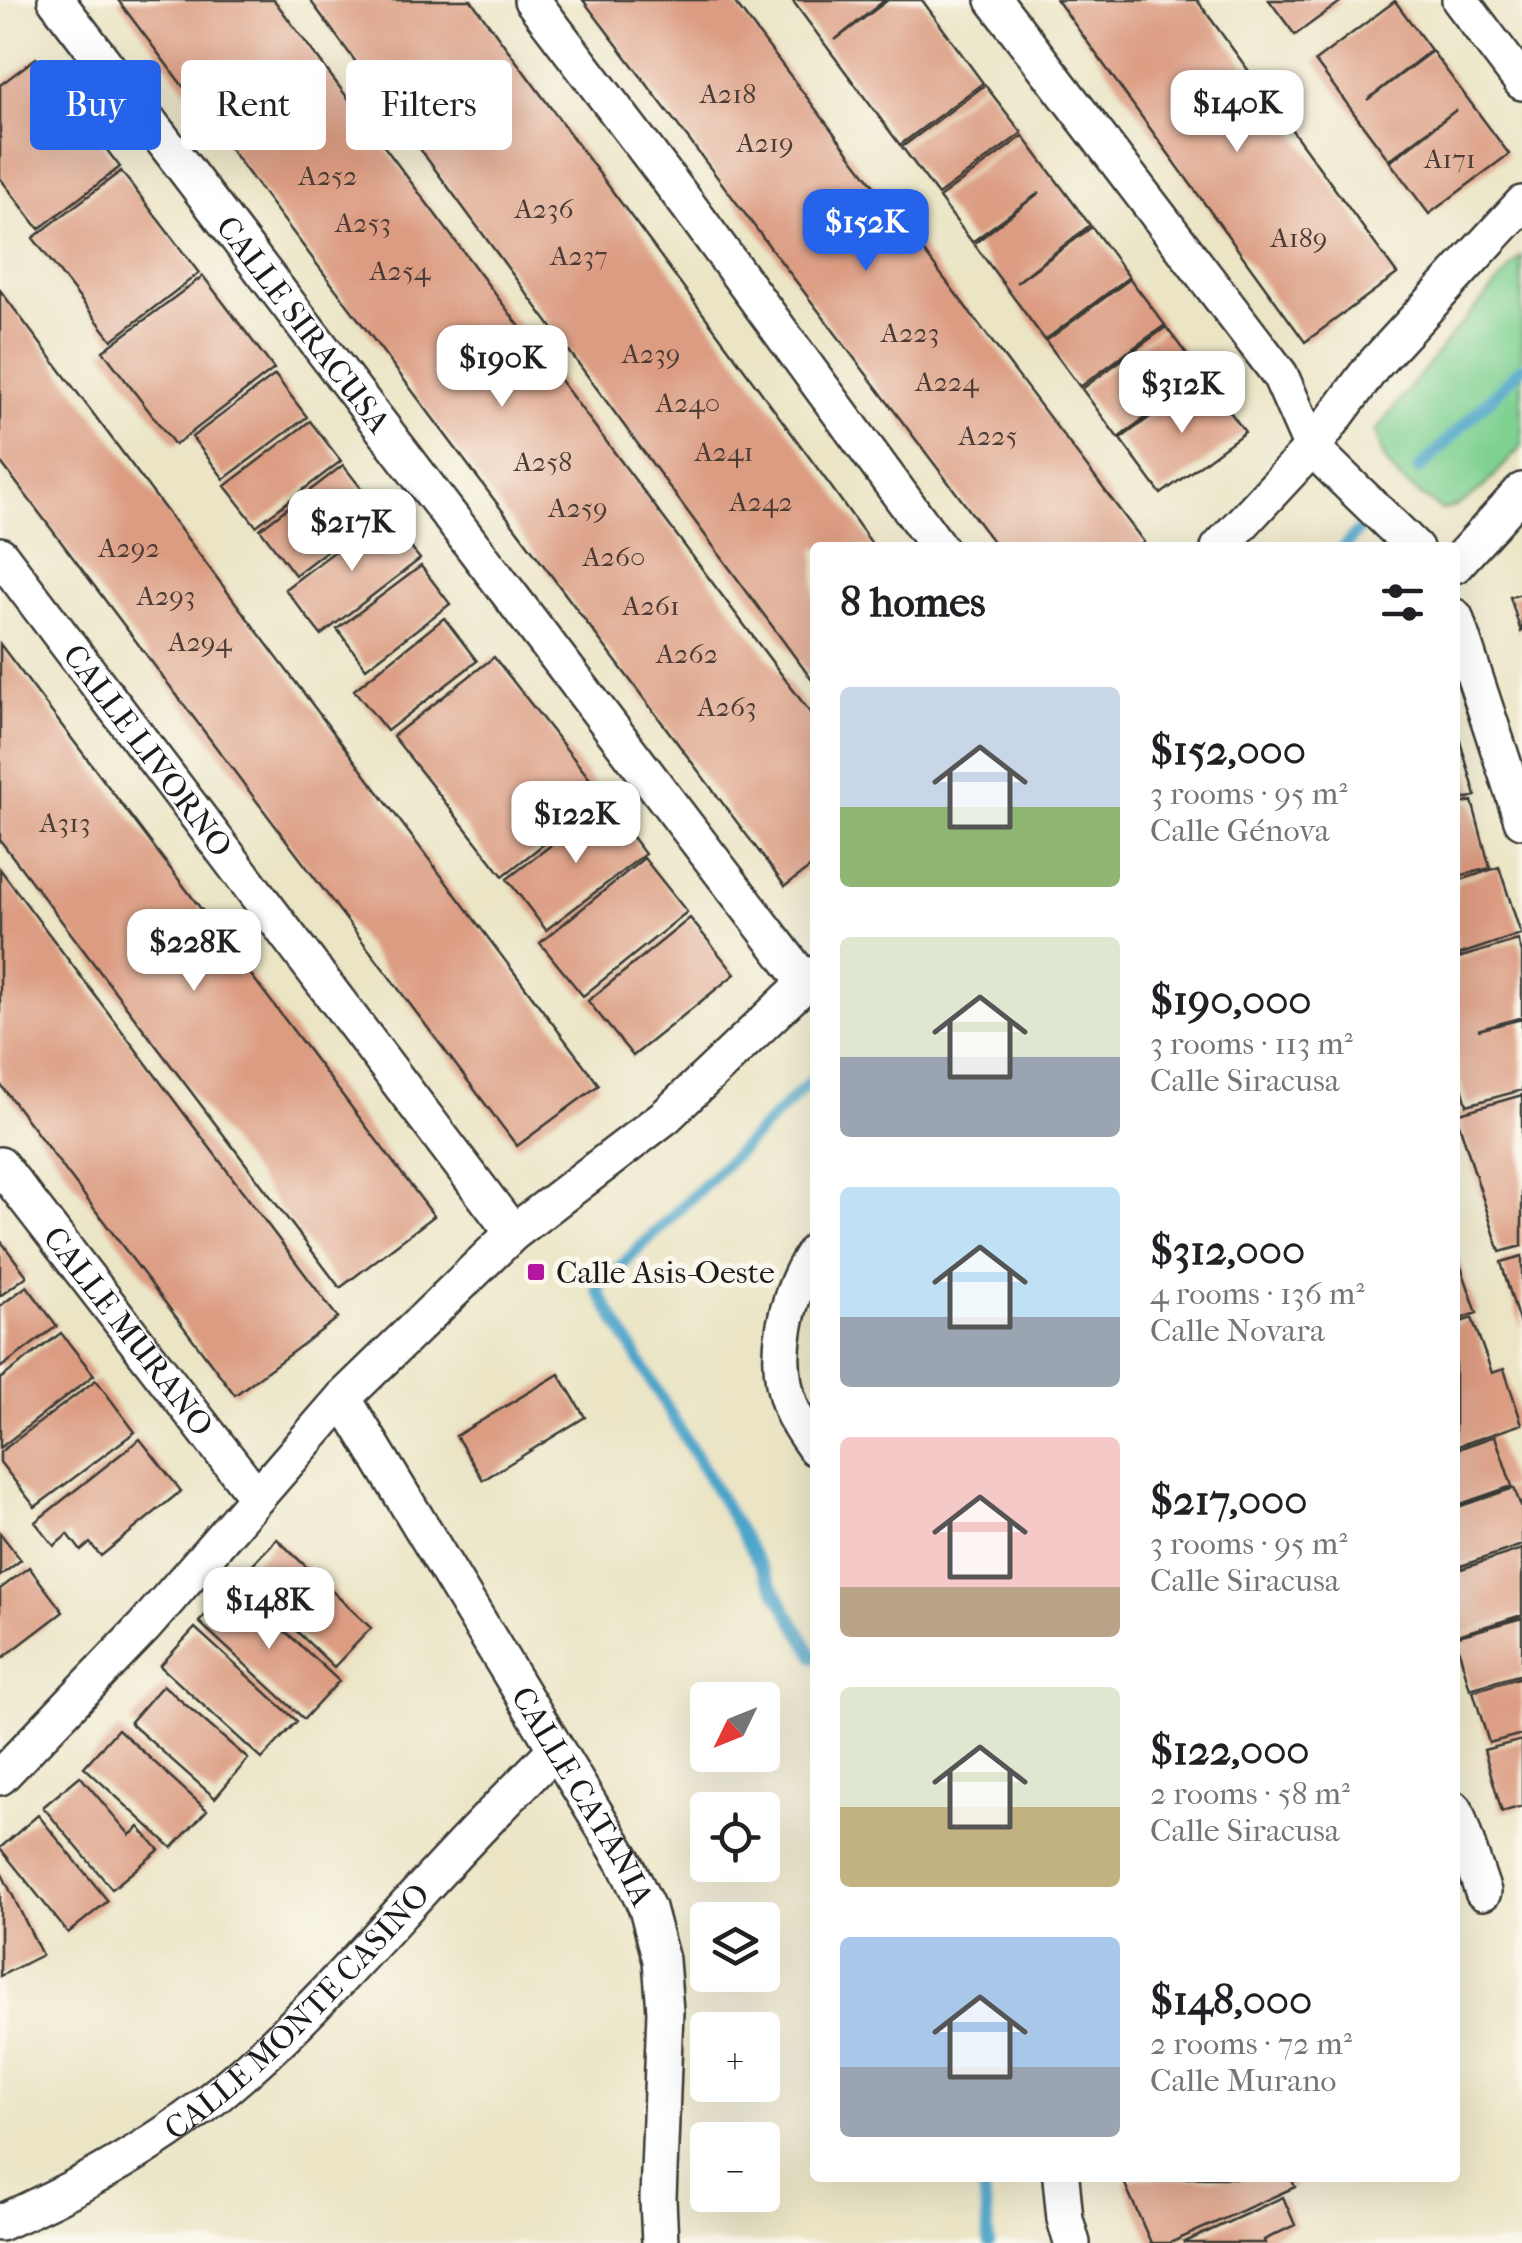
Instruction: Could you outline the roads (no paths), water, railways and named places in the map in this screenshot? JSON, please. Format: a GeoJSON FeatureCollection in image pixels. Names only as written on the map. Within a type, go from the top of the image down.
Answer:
{"type":"FeatureCollection","features":[{"type":"Feature","properties":{"kind":"street","name":"CALLE SIRACUSA"},"geometry":{"type":"LineString","coordinates":[[56,0],[810,979]]}},
{"type":"Feature","properties":{"kind":"street"},"geometry":{"type":"LineString","coordinates":[[532,0],[935,542]]}},
{"type":"Feature","properties":{"kind":"street"},"geometry":{"type":"LineString","coordinates":[[994,0],[1280,375],[1312,448],[1408,542]]}},
{"type":"Feature","properties":{"kind":"street"},"geometry":{"type":"LineString","coordinates":[[1460,0],[1522,82]]}},
{"type":"Feature","properties":{"kind":"street"},"geometry":{"type":"LineString","coordinates":[[1225,542],[1312,448],[1372,367],[1522,204]]}},
{"type":"Feature","properties":{"kind":"street"},"geometry":{"type":"LineString","coordinates":[[1460,559],[1522,491]]}},
{"type":"Feature","properties":{"kind":"street","name":"CALLE LIVORNO"},"geometry":{"type":"LineString","coordinates":[[0,555],[514,1232]]}},
{"type":"Feature","properties":{"kind":"street"},"geometry":{"type":"LineString","coordinates":[[1460,632],[1522,820]]}},
{"type":"Feature","properties":{"kind":"street"},"geometry":{"type":"LineString","coordinates":[[2,1772],[144,1627],[344,1398],[514,1232],[666,1116],[810,979]]}},
{"type":"Feature","properties":{"kind":"street","name":"CALLE MURANO"},"geometry":{"type":"LineString","coordinates":[[0,1165],[257,1497]]}},
{"type":"Feature","properties":{"kind":"street"},"geometry":{"type":"LineString","coordinates":[[810,1260],[789,1305],[784,1328],[785,1380],[791,1408],[810,1440]]}},
{"type":"Feature","properties":{"kind":"street","name":"CALLE CATANIA"},"geometry":{"type":"LineString","coordinates":[[344,1398],[624,1862],[647,1908],[661,1960],[665,2011],[660,2243]]}},
{"type":"Feature","properties":{"kind":"street","name":"CALLE MONTE CASINO"},"geometry":{"type":"LineString","coordinates":[[0,2223],[97,2175],[184,2120],[262,2055],[356,1963],[554,1750]]}},
{"type":"Feature","properties":{"kind":"street"},"geometry":{"type":"LineString","coordinates":[[1460,1825],[1483,1892]]}},
{"type":"Feature","properties":{"kind":"street"},"geometry":{"type":"LineString","coordinates":[[1061,2182],[1072,2243]]}},
{"type":"Feature","properties":{"kind":"waterway"},"geometry":{"type":"LineString","coordinates":[[1419,469],[1522,367]]}},
{"type":"Feature","properties":{"kind":"waterway"},"geometry":{"type":"LineString","coordinates":[[1348,542],[1357,532]]}},
{"type":"Feature","properties":{"kind":"waterway"},"geometry":{"type":"LineString","coordinates":[[810,1082],[597,1289],[810,1650]]}},
{"type":"Feature","properties":{"kind":"waterway"},"geometry":{"type":"LineString","coordinates":[[983,2182],[989,2243]]}},
{"type":"Feature","properties":{"kind":"place","name":"Calle Asis-Oeste"},"geometry":{"type":"Point","coordinates":[536,1272]}}]}
